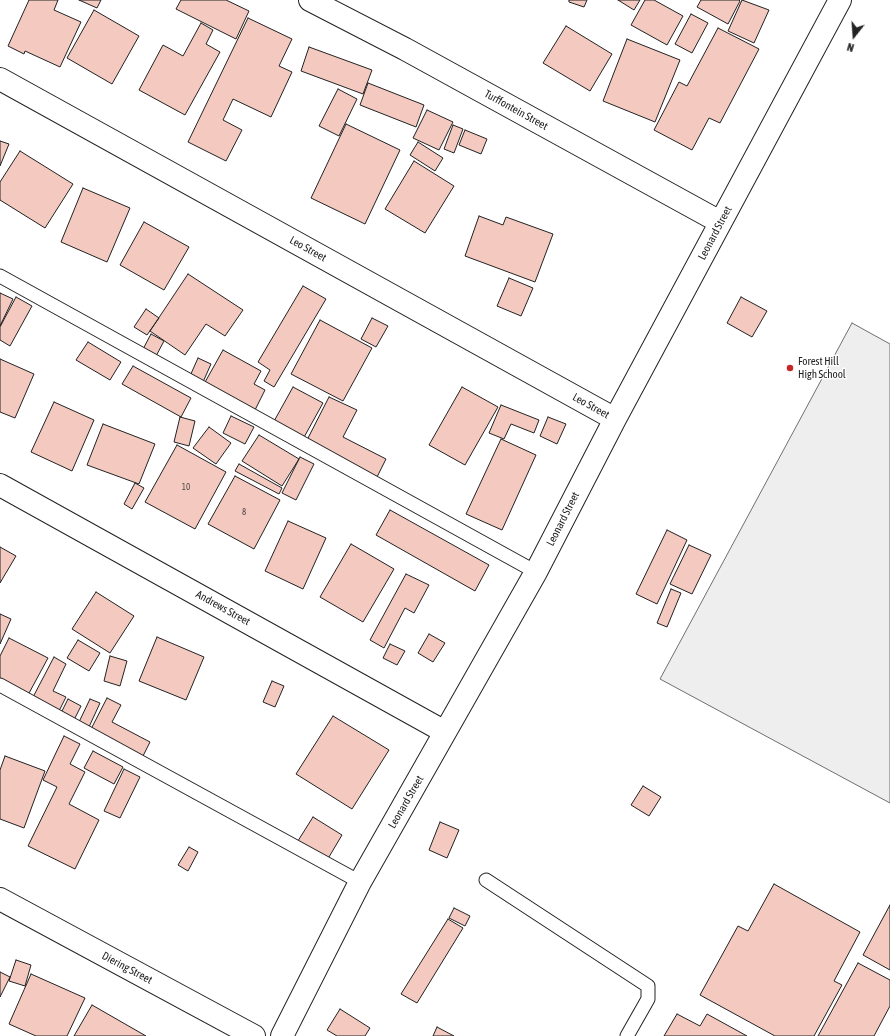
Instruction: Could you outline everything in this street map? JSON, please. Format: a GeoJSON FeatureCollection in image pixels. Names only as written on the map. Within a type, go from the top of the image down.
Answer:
{"type":"FeatureCollection","features":[{"type":"Feature","properties":{"kind":"street","name":"Turffontein Street"},"geometry":{"type":"LineString","coordinates":[[310,0],[404,49],[720,222]]}},
{"type":"Feature","properties":{"kind":"street","name":"Leonard Street"},"geometry":{"type":"LineString","coordinates":[[282,1036],[360,882],[536,572],[615,419],[840,0]]}},
{"type":"Feature","properties":{"kind":"street","name":"Leo Street"},"geometry":{"type":"LineString","coordinates":[[0,79],[615,419]]}},
{"type":"Feature","properties":{"kind":"street","name":"Andrews Street"},"geometry":{"type":"LineString","coordinates":[[0,485],[445,732]]}},
{"type":"Feature","properties":{"kind":"street","name":"Diering Street"},"geometry":{"type":"LineString","coordinates":[[0,900],[254,1036]]}},
{"type":"Feature","properties":{"kind":"lane"},"geometry":{"type":"LineString","coordinates":[[0,276],[536,572]]}},
{"type":"Feature","properties":{"kind":"lane"},"geometry":{"type":"LineString","coordinates":[[0,686],[360,882]]}},
{"type":"Feature","properties":{"kind":"lane"},"geometry":{"type":"LineString","coordinates":[[486,880],[648,986],[648,999],[627,1036]]}},
{"type":"Feature","properties":{"kind":"shaded area"},"geometry":{"type":"Polygon","coordinates":[[[852,323],[890,344],[890,803],[660,679],[852,323]]]}},
{"type":"Feature","properties":{"kind":"building"},"geometry":{"type":"Polygon","coordinates":[[[29,0],[58,0],[54,10],[81,22],[60,67],[25,51],[24,54],[8,46],[29,0]]]}},
{"type":"Feature","properties":{"kind":"building"},"geometry":{"type":"Polygon","coordinates":[[[79,0],[101,0],[97,8],[79,0]]]}},
{"type":"Feature","properties":{"kind":"building"},"geometry":{"type":"Polygon","coordinates":[[[181,0],[226,0],[249,11],[236,39],[176,9],[181,0]]]}},
{"type":"Feature","properties":{"kind":"building"},"geometry":{"type":"Polygon","coordinates":[[[569,0],[587,0],[584,7],[569,2],[569,0]]]}},
{"type":"Feature","properties":{"kind":"building"},"geometry":{"type":"Polygon","coordinates":[[[618,0],[640,0],[634,10],[618,0]]]}},
{"type":"Feature","properties":{"kind":"building"},"geometry":{"type":"Polygon","coordinates":[[[645,0],[654,0],[683,16],[667,45],[631,25],[645,0]]]}},
{"type":"Feature","properties":{"kind":"building"},"geometry":{"type":"Polygon","coordinates":[[[701,0],[740,1],[728,24],[697,7],[701,0]]]}},
{"type":"Feature","properties":{"kind":"building"},"geometry":{"type":"Polygon","coordinates":[[[742,0],[769,10],[754,43],[728,31],[742,0]]]}},
{"type":"Feature","properties":{"kind":"building"},"geometry":{"type":"Polygon","coordinates":[[[94,10],[139,36],[112,84],[67,58],[94,10]]]}},
{"type":"Feature","properties":{"kind":"building"},"geometry":{"type":"Polygon","coordinates":[[[691,14],[708,23],[692,53],[675,44],[691,14]]]}},
{"type":"Feature","properties":{"kind":"building"},"geometry":{"type":"Polygon","coordinates":[[[248,18],[292,39],[279,66],[292,72],[271,117],[233,99],[223,120],[242,130],[226,161],[188,142],[248,18]]]}},
{"type":"Feature","properties":{"kind":"building"},"geometry":{"type":"Polygon","coordinates":[[[201,23],[213,30],[206,44],[220,52],[185,115],[139,90],[163,45],[183,56],[201,23]]]}},
{"type":"Feature","properties":{"kind":"building"},"geometry":{"type":"Polygon","coordinates":[[[566,26],[612,54],[590,91],[543,63],[566,26]]]}},
{"type":"Feature","properties":{"kind":"building"},"geometry":{"type":"Polygon","coordinates":[[[718,28],[759,49],[720,123],[709,118],[692,150],[654,130],[679,82],[687,86],[718,28]]]}},
{"type":"Feature","properties":{"kind":"building"},"geometry":{"type":"Polygon","coordinates":[[[627,39],[680,60],[655,122],[603,101],[627,39]]]}},
{"type":"Feature","properties":{"kind":"building"},"geometry":{"type":"Polygon","coordinates":[[[309,47],[372,70],[363,94],[301,71],[309,47]]]}},
{"type":"Feature","properties":{"kind":"building"},"geometry":{"type":"Polygon","coordinates":[[[368,83],[424,105],[416,127],[360,105],[368,83]]]}},
{"type":"Feature","properties":{"kind":"building"},"geometry":{"type":"Polygon","coordinates":[[[338,89],[357,99],[339,136],[319,126],[338,89]]]}},
{"type":"Feature","properties":{"kind":"building"},"geometry":{"type":"Polygon","coordinates":[[[427,110],[453,122],[439,150],[413,138],[427,110]]]}},
{"type":"Feature","properties":{"kind":"building"},"geometry":{"type":"Polygon","coordinates":[[[346,124],[400,150],[365,224],[311,198],[346,124]]]}},
{"type":"Feature","properties":{"kind":"building"},"geometry":{"type":"Polygon","coordinates":[[[453,125],[463,129],[454,153],[444,149],[453,125]]]}},
{"type":"Feature","properties":{"kind":"building"},"geometry":{"type":"Polygon","coordinates":[[[465,130],[487,139],[481,154],[459,145],[465,130]]]}},
{"type":"Feature","properties":{"kind":"building"},"geometry":{"type":"Polygon","coordinates":[[[0,141],[9,144],[0,166],[0,141]]]}},
{"type":"Feature","properties":{"kind":"building"},"geometry":{"type":"Polygon","coordinates":[[[418,142],[443,158],[435,171],[410,155],[418,142]]]}},
{"type":"Feature","properties":{"kind":"building"},"geometry":{"type":"Polygon","coordinates":[[[20,151],[73,184],[45,228],[0,200],[0,182],[20,151]]]}},
{"type":"Feature","properties":{"kind":"building"},"geometry":{"type":"Polygon","coordinates":[[[414,161],[454,186],[425,233],[385,209],[414,161]]]}},
{"type":"Feature","properties":{"kind":"building"},"geometry":{"type":"Polygon","coordinates":[[[83,188],[130,208],[107,262],[61,242],[83,188]]]}},
{"type":"Feature","properties":{"kind":"building"},"geometry":{"type":"Polygon","coordinates":[[[479,216],[503,225],[506,217],[553,234],[535,282],[465,256],[479,216]]]}},
{"type":"Feature","properties":{"kind":"building"},"geometry":{"type":"Polygon","coordinates":[[[144,222],[189,247],[164,290],[120,265],[144,222]]]}},
{"type":"Feature","properties":{"kind":"building"},"geometry":{"type":"Polygon","coordinates":[[[188,274],[243,310],[225,336],[206,324],[185,355],[150,331],[188,274]]]}},
{"type":"Feature","properties":{"kind":"building"},"geometry":{"type":"Polygon","coordinates":[[[509,278],[533,288],[521,316],[497,306],[509,278]]]}},
{"type":"Feature","properties":{"kind":"building"},"geometry":{"type":"Polygon","coordinates":[[[303,286],[326,299],[274,387],[264,381],[270,370],[258,362],[303,286]]]}},
{"type":"Feature","properties":{"kind":"building"},"geometry":{"type":"Polygon","coordinates":[[[0,293],[13,299],[0,326],[0,293]]]}},
{"type":"Feature","properties":{"kind":"building"},"geometry":{"type":"Polygon","coordinates":[[[16,297],[32,306],[10,346],[0,340],[0,327],[16,297]]]}},
{"type":"Feature","properties":{"kind":"building"},"geometry":{"type":"Polygon","coordinates":[[[741,297],[767,311],[752,337],[727,323],[741,297]]]}},
{"type":"Feature","properties":{"kind":"building"},"geometry":{"type":"Polygon","coordinates":[[[146,309],[159,318],[147,335],[134,327],[146,309]]]}},
{"type":"Feature","properties":{"kind":"building"},"geometry":{"type":"Polygon","coordinates":[[[372,318],[388,326],[376,347],[361,339],[372,318]]]}},
{"type":"Feature","properties":{"kind":"building"},"geometry":{"type":"Polygon","coordinates":[[[320,320],[372,348],[343,401],[291,374],[320,320]]]}},
{"type":"Feature","properties":{"kind":"building"},"geometry":{"type":"Polygon","coordinates":[[[151,334],[164,341],[155,358],[142,351],[151,334]]]}},
{"type":"Feature","properties":{"kind":"building"},"geometry":{"type":"Polygon","coordinates":[[[88,342],[121,362],[110,380],[76,360],[88,342]]]}},
{"type":"Feature","properties":{"kind":"building"},"geometry":{"type":"Polygon","coordinates":[[[223,350],[261,371],[254,384],[265,390],[254,412],[204,384],[223,350]]]}},
{"type":"Feature","properties":{"kind":"building"},"geometry":{"type":"Polygon","coordinates":[[[198,358],[211,364],[203,382],[190,376],[198,358]]]}},
{"type":"Feature","properties":{"kind":"building"},"geometry":{"type":"Polygon","coordinates":[[[0,359],[34,374],[15,418],[0,412],[0,359]]]}},
{"type":"Feature","properties":{"kind":"building"},"geometry":{"type":"Polygon","coordinates":[[[133,366],[191,398],[181,417],[122,384],[133,366]]]}},
{"type":"Feature","properties":{"kind":"building"},"geometry":{"type":"Polygon","coordinates":[[[293,387],[323,403],[303,439],[273,423],[293,387]]]}},
{"type":"Feature","properties":{"kind":"building"},"geometry":{"type":"Polygon","coordinates":[[[462,387],[498,407],[465,465],[429,445],[462,387]]]}},
{"type":"Feature","properties":{"kind":"building"},"geometry":{"type":"Polygon","coordinates":[[[329,397],[357,410],[343,437],[386,459],[377,477],[306,442],[329,397]]]}},
{"type":"Feature","properties":{"kind":"building"},"geometry":{"type":"Polygon","coordinates":[[[54,402],[94,420],[72,471],[31,452],[54,402]]]}},
{"type":"Feature","properties":{"kind":"building"},"geometry":{"type":"Polygon","coordinates":[[[501,405],[539,420],[534,433],[511,424],[504,439],[489,433],[501,405]]]}},
{"type":"Feature","properties":{"kind":"building"},"geometry":{"type":"Polygon","coordinates":[[[231,416],[254,427],[245,444],[223,433],[231,416]]]}},
{"type":"Feature","properties":{"kind":"building"},"geometry":{"type":"Polygon","coordinates":[[[180,417],[195,421],[189,446],[174,442],[180,417]]]}},
{"type":"Feature","properties":{"kind":"building"},"geometry":{"type":"Polygon","coordinates":[[[548,417],[566,424],[557,444],[540,436],[548,417]]]}},
{"type":"Feature","properties":{"kind":"building"},"geometry":{"type":"Polygon","coordinates":[[[103,424],[155,444],[139,484],[87,465],[103,424]]]}},
{"type":"Feature","properties":{"kind":"building"},"geometry":{"type":"Polygon","coordinates":[[[209,427],[231,443],[216,464],[193,448],[209,427]]]}},
{"type":"Feature","properties":{"kind":"building"},"geometry":{"type":"Polygon","coordinates":[[[259,435],[299,459],[282,486],[242,461],[259,435]]]}},
{"type":"Feature","properties":{"kind":"building"},"geometry":{"type":"Polygon","coordinates":[[[501,439],[536,455],[502,530],[466,514],[501,439]]]}},
{"type":"Feature","properties":{"kind":"building"},"geometry":{"type":"Polygon","coordinates":[[[177,445],[226,472],[195,529],[145,502],[177,445]]]}},
{"type":"Feature","properties":{"kind":"building"},"geometry":{"type":"Polygon","coordinates":[[[300,457],[314,464],[296,500],[282,493],[300,457]]]}},
{"type":"Feature","properties":{"kind":"building"},"geometry":{"type":"Polygon","coordinates":[[[239,464],[282,488],[279,494],[235,471],[239,464]]]}},
{"type":"Feature","properties":{"kind":"building"},"geometry":{"type":"Polygon","coordinates":[[[235,476],[280,500],[254,549],[208,524],[235,476]]]}},
{"type":"Feature","properties":{"kind":"building"},"geometry":{"type":"Polygon","coordinates":[[[135,483],[144,488],[132,509],[124,504],[135,483]]]}},
{"type":"Feature","properties":{"kind":"building"},"geometry":{"type":"Polygon","coordinates":[[[390,510],[489,565],[475,591],[376,535],[390,510]]]}},
{"type":"Feature","properties":{"kind":"building"},"geometry":{"type":"Polygon","coordinates":[[[288,521],[326,538],[303,589],[265,571],[288,521]]]}},
{"type":"Feature","properties":{"kind":"building"},"geometry":{"type":"Polygon","coordinates":[[[667,530],[687,540],[657,604],[636,594],[667,530]]]}},
{"type":"Feature","properties":{"kind":"building"},"geometry":{"type":"Polygon","coordinates":[[[351,544],[394,569],[363,622],[320,597],[351,544]]]}},
{"type":"Feature","properties":{"kind":"building"},"geometry":{"type":"Polygon","coordinates":[[[689,545],[711,555],[692,594],[670,584],[689,545]]]}},
{"type":"Feature","properties":{"kind":"building"},"geometry":{"type":"Polygon","coordinates":[[[0,547],[16,556],[0,583],[0,547]]]}},
{"type":"Feature","properties":{"kind":"building"},"geometry":{"type":"Polygon","coordinates":[[[406,574],[429,585],[414,613],[405,608],[384,648],[370,640],[406,574]]]}},
{"type":"Feature","properties":{"kind":"building"},"geometry":{"type":"Polygon","coordinates":[[[671,589],[681,593],[667,627],[657,623],[671,589]]]}},
{"type":"Feature","properties":{"kind":"building"},"geometry":{"type":"Polygon","coordinates":[[[96,592],[134,616],[110,653],[72,629],[96,592]]]}},
{"type":"Feature","properties":{"kind":"building"},"geometry":{"type":"Polygon","coordinates":[[[0,614],[11,619],[0,644],[0,614]]]}},
{"type":"Feature","properties":{"kind":"building"},"geometry":{"type":"Polygon","coordinates":[[[429,634],[445,643],[433,662],[418,653],[429,634]]]}},
{"type":"Feature","properties":{"kind":"building"},"geometry":{"type":"Polygon","coordinates":[[[157,637],[204,657],[186,700],[139,681],[157,637]]]}},
{"type":"Feature","properties":{"kind":"building"},"geometry":{"type":"Polygon","coordinates":[[[9,638],[48,658],[28,695],[0,681],[0,656],[9,638]]]}},
{"type":"Feature","properties":{"kind":"building"},"geometry":{"type":"Polygon","coordinates":[[[78,640],[100,653],[89,671],[67,658],[78,640]]]}},
{"type":"Feature","properties":{"kind":"building"},"geometry":{"type":"Polygon","coordinates":[[[390,644],[405,651],[397,665],[383,658],[390,644]]]}},
{"type":"Feature","properties":{"kind":"building"},"geometry":{"type":"Polygon","coordinates":[[[110,656],[127,661],[120,686],[104,681],[110,656]]]}},
{"type":"Feature","properties":{"kind":"building"},"geometry":{"type":"Polygon","coordinates":[[[54,657],[66,664],[53,691],[66,697],[58,713],[32,699],[54,657]]]}},
{"type":"Feature","properties":{"kind":"building"},"geometry":{"type":"Polygon","coordinates":[[[272,681],[284,686],[275,707],[263,702],[272,681]]]}},
{"type":"Feature","properties":{"kind":"building"},"geometry":{"type":"Polygon","coordinates":[[[107,698],[121,705],[112,722],[150,742],[142,758],[90,731],[107,698]]]}},
{"type":"Feature","properties":{"kind":"building"},"geometry":{"type":"Polygon","coordinates":[[[68,699],[81,706],[73,722],[60,715],[68,699]]]}},
{"type":"Feature","properties":{"kind":"building"},"geometry":{"type":"Polygon","coordinates":[[[90,699],[100,703],[89,727],[79,722],[90,699]]]}},
{"type":"Feature","properties":{"kind":"building"},"geometry":{"type":"Polygon","coordinates":[[[333,716],[389,750],[352,809],[296,774],[333,716]]]}},
{"type":"Feature","properties":{"kind":"building"},"geometry":{"type":"Polygon","coordinates":[[[64,736],[80,744],[70,764],[85,772],[69,804],[99,820],[75,869],[28,846],[57,787],[43,780],[64,736]]]}},
{"type":"Feature","properties":{"kind":"building"},"geometry":{"type":"Polygon","coordinates":[[[93,751],[123,767],[114,784],[84,768],[93,751]]]}},
{"type":"Feature","properties":{"kind":"building"},"geometry":{"type":"Polygon","coordinates":[[[5,756],[45,771],[24,828],[0,819],[0,770],[5,756]]]}},
{"type":"Feature","properties":{"kind":"building"},"geometry":{"type":"Polygon","coordinates":[[[124,769],[140,777],[120,818],[104,811],[124,769]]]}},
{"type":"Feature","properties":{"kind":"building"},"geometry":{"type":"Polygon","coordinates":[[[643,786],[661,797],[649,816],[631,805],[643,786]]]}},
{"type":"Feature","properties":{"kind":"building"},"geometry":{"type":"Polygon","coordinates":[[[313,817],[342,835],[326,862],[296,844],[313,817]]]}},
{"type":"Feature","properties":{"kind":"building"},"geometry":{"type":"Polygon","coordinates":[[[440,822],[459,830],[447,858],[429,850],[440,822]]]}},
{"type":"Feature","properties":{"kind":"building"},"geometry":{"type":"Polygon","coordinates":[[[189,847],[198,852],[188,871],[178,865],[189,847]]]}},
{"type":"Feature","properties":{"kind":"building"},"geometry":{"type":"Polygon","coordinates":[[[774,884],[860,932],[834,981],[842,985],[814,1036],[775,1036],[700,995],[738,926],[748,931],[774,884]]]}},
{"type":"Feature","properties":{"kind":"building"},"geometry":{"type":"Polygon","coordinates":[[[890,905],[890,970],[863,955],[890,905]]]}},
{"type":"Feature","properties":{"kind":"building"},"geometry":{"type":"Polygon","coordinates":[[[454,908],[470,916],[465,926],[449,918],[454,908]]]}},
{"type":"Feature","properties":{"kind":"building"},"geometry":{"type":"Polygon","coordinates":[[[448,919],[463,928],[417,1003],[401,994],[448,919]]]}},
{"type":"Feature","properties":{"kind":"building"},"geometry":{"type":"Polygon","coordinates":[[[16,960],[31,965],[25,986],[9,981],[16,960]]]}},
{"type":"Feature","properties":{"kind":"building"},"geometry":{"type":"Polygon","coordinates":[[[858,963],[890,980],[890,1006],[874,1036],[818,1036],[858,963]]]}},
{"type":"Feature","properties":{"kind":"building"},"geometry":{"type":"Polygon","coordinates":[[[0,972],[10,977],[0,997],[0,972]]]}},
{"type":"Feature","properties":{"kind":"building"},"geometry":{"type":"Polygon","coordinates":[[[31,974],[85,998],[67,1036],[36,1036],[9,1024],[31,974]]]}},
{"type":"Feature","properties":{"kind":"building"},"geometry":{"type":"Polygon","coordinates":[[[92,1005],[146,1036],[74,1036],[92,1005]]]}},
{"type":"Feature","properties":{"kind":"building"},"geometry":{"type":"Polygon","coordinates":[[[340,1009],[370,1028],[365,1036],[337,1036],[327,1030],[340,1009]]]}},
{"type":"Feature","properties":{"kind":"building"},"geometry":{"type":"Polygon","coordinates":[[[677,1014],[700,1026],[707,1014],[747,1036],[664,1036],[677,1014]]]}},
{"type":"Feature","properties":{"kind":"building"},"geometry":{"type":"Polygon","coordinates":[[[437,1027],[454,1036],[433,1036],[437,1027]]]}},
{"type":"Feature","properties":{"kind":"place","name":"Forest Hill High School"},"geometry":{"type":"Point","coordinates":[790,368]}}]}
